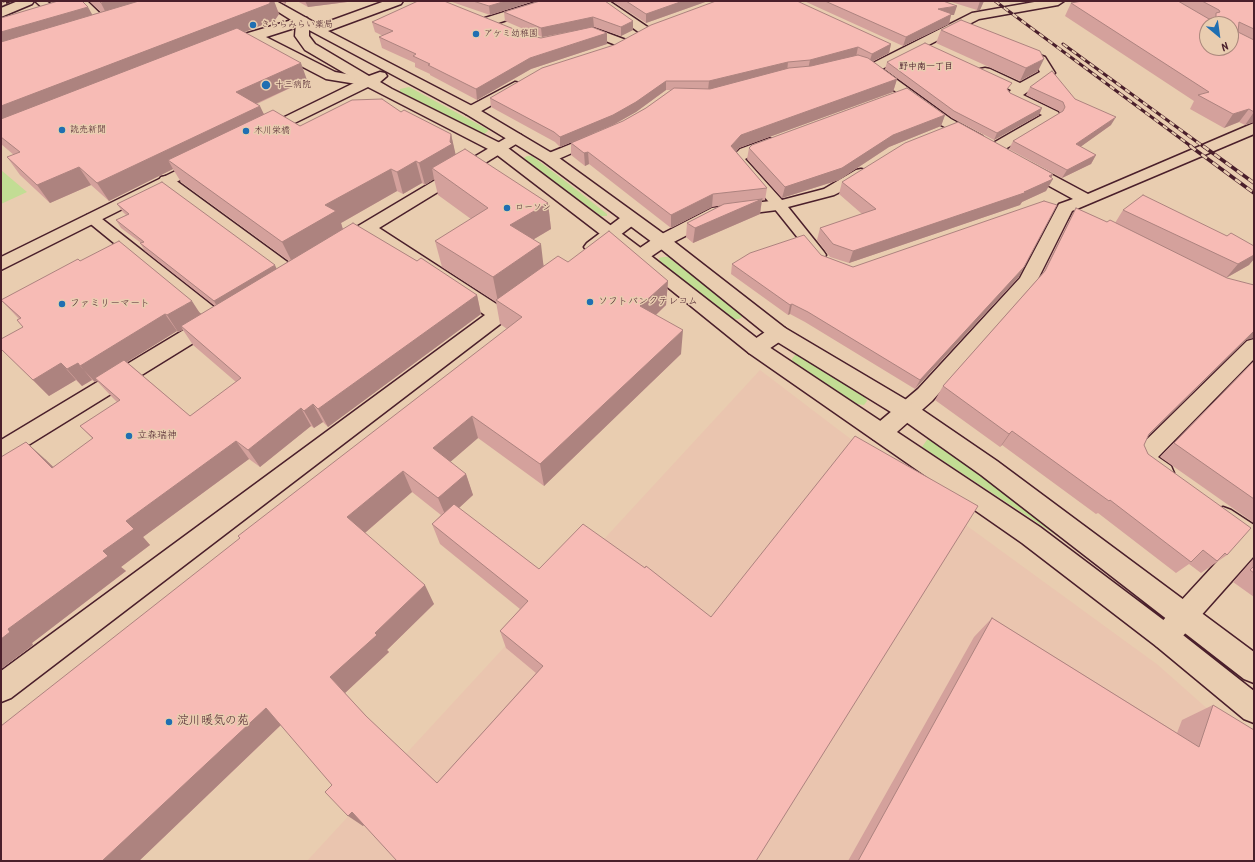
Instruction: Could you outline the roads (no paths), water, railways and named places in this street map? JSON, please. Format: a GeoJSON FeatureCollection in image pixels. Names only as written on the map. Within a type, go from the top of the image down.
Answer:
{"type":"FeatureCollection","features":[{"type":"Feature","properties":{"kind":"street"},"geometry":{"type":"LineString","coordinates":[[1,13],[28,1]]}},
{"type":"Feature","properties":{"kind":"street"},"geometry":{"type":"LineString","coordinates":[[267,1],[308,19],[318,30],[471,111],[549,158],[630,219],[662,241],[778,333],[907,411],[1044,508],[1254,669]]}},
{"type":"Feature","properties":{"kind":"street"},"geometry":{"type":"LineString","coordinates":[[318,30],[396,1]]}},
{"type":"Feature","properties":{"kind":"street"},"geometry":{"type":"LineString","coordinates":[[490,21],[551,1]]}},
{"type":"Feature","properties":{"kind":"street"},"geometry":{"type":"LineString","coordinates":[[601,1],[645,30]]}},
{"type":"Feature","properties":{"kind":"street"},"geometry":{"type":"LineString","coordinates":[[1058,1],[1008,12],[976,16],[903,53],[867,66],[899,95],[949,130],[1005,155],[1087,209]]}},
{"type":"Feature","properties":{"kind":"street"},"geometry":{"type":"LineString","coordinates":[[961,11],[976,16]]}},
{"type":"Feature","properties":{"kind":"street"},"geometry":{"type":"LineString","coordinates":[[476,16],[508,30]]}},
{"type":"Feature","properties":{"kind":"street"},"geometry":{"type":"LineString","coordinates":[[210,52],[253,36],[308,19]]}},
{"type":"Feature","properties":{"kind":"street"},"geometry":{"type":"LineString","coordinates":[[308,19],[302,36],[310,46],[369,82],[498,148],[640,256],[756,348],[1031,535],[1166,637],[1254,709]]}},
{"type":"Feature","properties":{"kind":"street"},"geometry":{"type":"LineString","coordinates":[[609,50],[645,30],[659,25]]}},
{"type":"Feature","properties":{"kind":"street"},"geometry":{"type":"LineString","coordinates":[[957,26],[970,32]]}},
{"type":"Feature","properties":{"kind":"street"},"geometry":{"type":"LineString","coordinates":[[564,38],[594,32],[621,43]]}},
{"type":"Feature","properties":{"kind":"street"},"geometry":{"type":"LineString","coordinates":[[253,36],[331,76],[369,82]]}},
{"type":"Feature","properties":{"kind":"street"},"geometry":{"type":"LineString","coordinates":[[922,43],[936,50]]}},
{"type":"Feature","properties":{"kind":"street"},"geometry":{"type":"LineString","coordinates":[[1005,46],[1040,60],[1048,73],[1021,89],[1013,96],[1053,115],[1005,155]]}},
{"type":"Feature","properties":{"kind":"street"},"geometry":{"type":"LineString","coordinates":[[888,47],[903,53]]}},
{"type":"Feature","properties":{"kind":"street"},"geometry":{"type":"LineString","coordinates":[[972,66],[1021,89]]}},
{"type":"Feature","properties":{"kind":"street"},"geometry":{"type":"LineString","coordinates":[[249,140],[392,70]]}},
{"type":"Feature","properties":{"kind":"street"},"geometry":{"type":"LineString","coordinates":[[471,111],[525,80]]}},
{"type":"Feature","properties":{"kind":"street"},"geometry":{"type":"LineString","coordinates":[[881,433],[925,395],[1028,281],[1060,208],[1087,209],[1254,128]]}},
{"type":"Feature","properties":{"kind":"street"},"geometry":{"type":"LineString","coordinates":[[326,253],[516,138]]}},
{"type":"Feature","properties":{"kind":"street"},"geometry":{"type":"LineString","coordinates":[[1,264],[166,180],[215,157]]}},
{"type":"Feature","properties":{"kind":"street"},"geometry":{"type":"LineString","coordinates":[[640,256],[662,241],[718,212],[779,205]]}},
{"type":"Feature","properties":{"kind":"street"},"geometry":{"type":"LineString","coordinates":[[579,257],[611,235],[630,219]]}},
{"type":"Feature","properties":{"kind":"street"},"geometry":{"type":"LineString","coordinates":[[367,228],[498,314]]}},
{"type":"Feature","properties":{"kind":"street"},"geometry":{"type":"LineString","coordinates":[[1,688],[498,314],[542,283]]}},
{"type":"Feature","properties":{"kind":"street"},"geometry":{"type":"LineString","coordinates":[[1,451],[224,315]]}},
{"type":"Feature","properties":{"kind":"street"},"geometry":{"type":"LineString","coordinates":[[756,348],[778,333]]}},
{"type":"Feature","properties":{"kind":"street"},"geometry":{"type":"LineString","coordinates":[[1177,483],[1144,459],[1145,456],[1254,346]]}},
{"type":"Feature","properties":{"kind":"street"},"geometry":{"type":"LineString","coordinates":[[1166,637],[1254,539],[1209,506]]}},
{"type":"Feature","properties":{"kind":"lane"},"geometry":{"type":"LineString","coordinates":[[40,1],[50,9],[80,1],[111,24],[92,30]]}},
{"type":"Feature","properties":{"kind":"lane"},"geometry":{"type":"LineString","coordinates":[[549,158],[604,135]]}},
{"type":"Feature","properties":{"kind":"lane"},"geometry":{"type":"LineString","coordinates":[[782,138],[745,152],[737,158],[779,205],[824,261],[830,263]]}},
{"type":"Feature","properties":{"kind":"lane"},"geometry":{"type":"LineString","coordinates":[[779,205],[829,192],[845,184],[871,166]]}},
{"type":"Feature","properties":{"kind":"lane"},"geometry":{"type":"LineString","coordinates":[[166,180],[292,274]]}},
{"type":"Feature","properties":{"kind":"lane"},"geometry":{"type":"LineString","coordinates":[[92,218],[224,315]]}},
{"type":"Feature","properties":{"kind":"railway"},"geometry":{"type":"LineString","coordinates":[[1,5],[10,1]]}},
{"type":"Feature","properties":{"kind":"railway"},"geometry":{"type":"LineString","coordinates":[[995,1],[1192,147]]}},
{"type":"Feature","properties":{"kind":"railway"},"geometry":{"type":"LineString","coordinates":[[1063,44],[1204,147]]}},
{"type":"Feature","properties":{"kind":"railway"},"geometry":{"type":"LineString","coordinates":[[1190,146],[1254,193]]}},
{"type":"Feature","properties":{"kind":"railway"},"geometry":{"type":"LineString","coordinates":[[1203,146],[1254,183]]}},
{"type":"Feature","properties":{"kind":"place","name":"きららみらい薬局"},"geometry":{"type":"Point","coordinates":[253,25]}},
{"type":"Feature","properties":{"kind":"place","name":"アケミ幼稚園"},"geometry":{"type":"Point","coordinates":[476,34]}},
{"type":"Feature","properties":{"kind":"place","name":"十三病院"},"geometry":{"type":"Point","coordinates":[266,85]}},
{"type":"Feature","properties":{"kind":"place","name":"読売新聞"},"geometry":{"type":"Point","coordinates":[62,130]}},
{"type":"Feature","properties":{"kind":"place","name":"木川栄橋"},"geometry":{"type":"Point","coordinates":[246,131]}},
{"type":"Feature","properties":{"kind":"place","name":"ローソン"},"geometry":{"type":"Point","coordinates":[507,208]}},
{"type":"Feature","properties":{"kind":"place","name":"ソフトバンクテレコム"},"geometry":{"type":"Point","coordinates":[590,302]}},
{"type":"Feature","properties":{"kind":"place","name":"ファミリーマート"},"geometry":{"type":"Point","coordinates":[62,304]}},
{"type":"Feature","properties":{"kind":"place","name":"立森瑞神"},"geometry":{"type":"Point","coordinates":[129,436]}},
{"type":"Feature","properties":{"kind":"place","name":"淀川暖気の苑"},"geometry":{"type":"Point","coordinates":[169,722]}},
{"type":"Feature","properties":{"kind":"district","name":"野中南一丁目"},"geometry":{"type":"Point","coordinates":[926,67]}}]}
